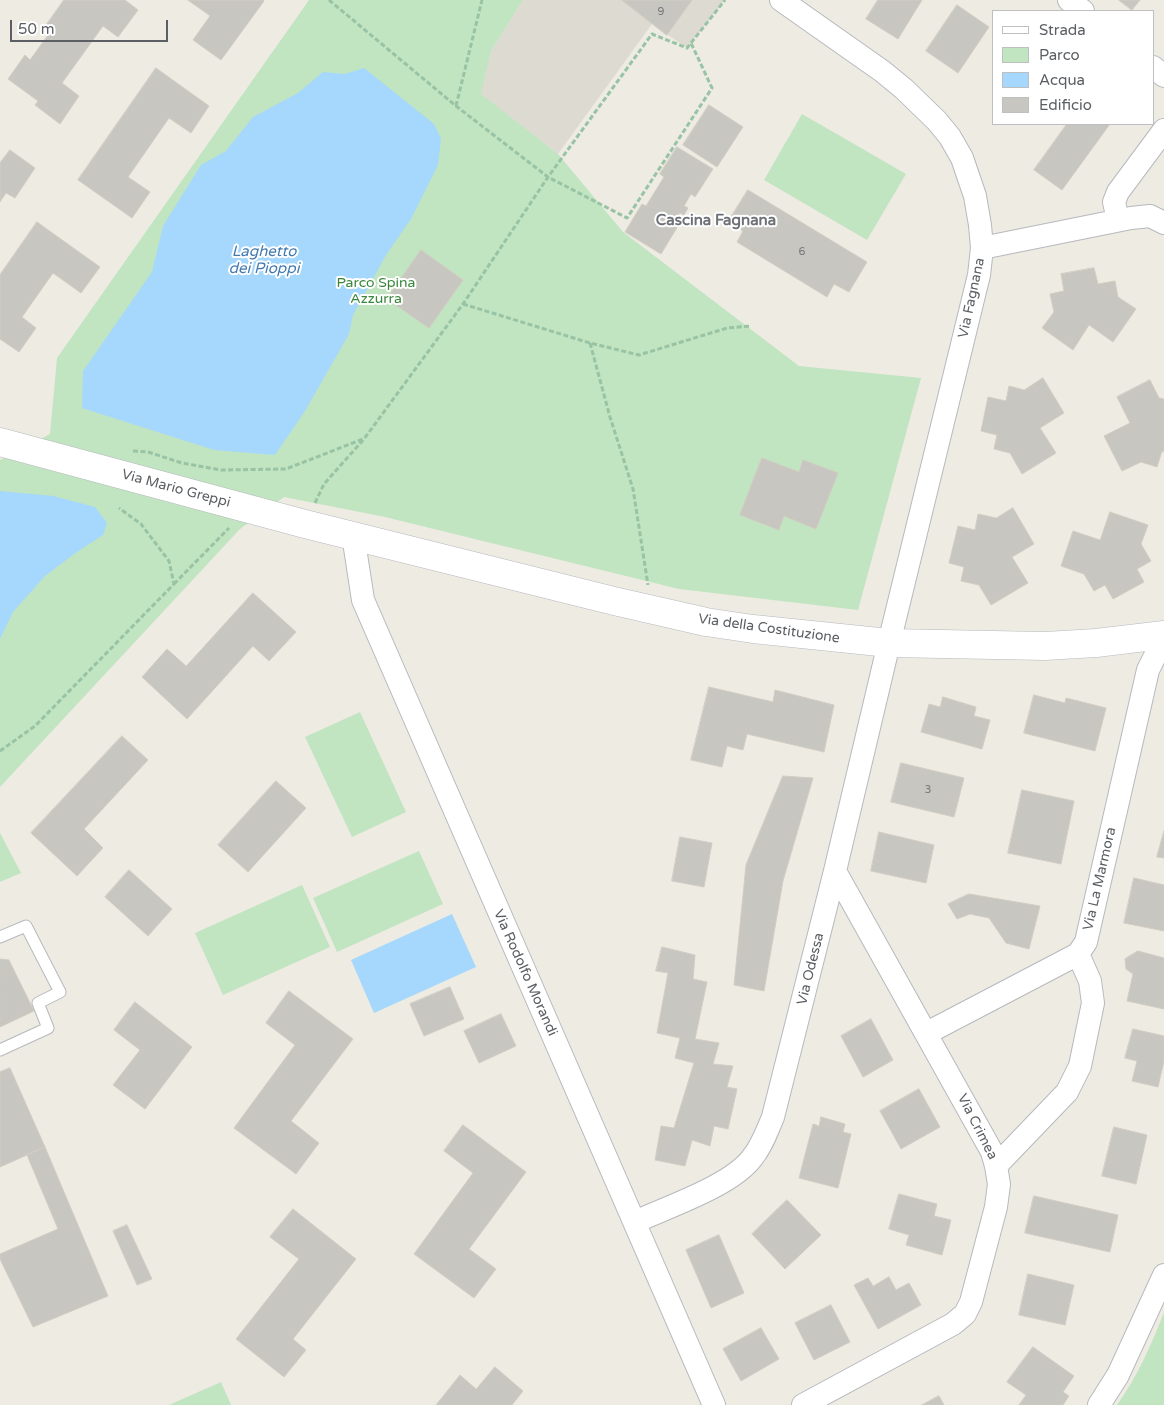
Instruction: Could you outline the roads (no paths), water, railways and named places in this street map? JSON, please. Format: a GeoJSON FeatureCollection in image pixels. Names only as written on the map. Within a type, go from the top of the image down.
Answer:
{"type":"FeatureCollection","features":[{"type":"Feature","properties":{"kind":"main road","name":"Via Mario Greppi"},"geometry":{"type":"LineString","coordinates":[[0,442],[353,536]]}},
{"type":"Feature","properties":{"kind":"main road","name":"Via della Costituzione"},"geometry":{"type":"LineString","coordinates":[[353,536],[648,609],[706,622],[753,629],[889,643],[1045,646],[1164,636]]}},
{"type":"Feature","properties":{"kind":"street","name":"Via Fagnana"},"geometry":{"type":"LineString","coordinates":[[782,0],[882,71],[937,121],[950,137],[962,158],[975,196],[980,225],[982,248],[979,275],[889,643]]}},
{"type":"Feature","properties":{"kind":"street"},"geometry":{"type":"LineString","coordinates":[[1069,0],[1082,10]]}},
{"type":"Feature","properties":{"kind":"street"},"geometry":{"type":"LineString","coordinates":[[1154,68],[1164,76]]}},
{"type":"Feature","properties":{"kind":"street"},"geometry":{"type":"LineString","coordinates":[[1118,220],[1114,202],[1118,192],[1164,130]]}},
{"type":"Feature","properties":{"kind":"street"},"geometry":{"type":"LineString","coordinates":[[982,248],[1118,220],[1150,216],[1164,223]]}},
{"type":"Feature","properties":{"kind":"street","name":"Via Rodolfo Morandi"},"geometry":{"type":"LineString","coordinates":[[353,536],[362,600],[714,1405]]}},
{"type":"Feature","properties":{"kind":"street","name":"Via La Marmora"},"geometry":{"type":"LineString","coordinates":[[1078,954],[1086,942],[1148,670],[1164,636]]}},
{"type":"Feature","properties":{"kind":"street","name":"Via Odessa"},"geometry":{"type":"LineString","coordinates":[[634,1222],[720,1184],[738,1172],[752,1158],[764,1138],[781,1090],[889,643]]}},
{"type":"Feature","properties":{"kind":"street","name":"Via Crimea"},"geometry":{"type":"LineString","coordinates":[[803,1405],[953,1324],[965,1314],[971,1302],[996,1207],[999,1184],[992,1152],[835,871]]}},
{"type":"Feature","properties":{"kind":"street"},"geometry":{"type":"LineString","coordinates":[[927,1033],[1078,954],[1090,981],[1092,1003],[1080,1066],[1067,1092],[996,1166]]}},
{"type":"Feature","properties":{"kind":"street"},"geometry":{"type":"LineString","coordinates":[[1099,1405],[1118,1376],[1164,1275]]}},
{"type":"Feature","properties":{"kind":"lane"},"geometry":{"type":"LineString","coordinates":[[0,937],[26,926],[60,992],[38,1003],[48,1028],[0,1050]]}},
{"type":"Feature","properties":{"kind":"water","name":"Laghetto dei Pioppi"},"geometry":{"type":"Polygon","coordinates":[[[364,68],[434,124],[441,138],[438,165],[411,219],[386,255],[353,315],[349,334],[305,411],[275,455],[214,450],[82,408],[83,371],[152,272],[163,226],[201,165],[226,151],[253,117],[298,93],[323,72],[345,74],[364,68]]]}},
{"type":"Feature","properties":{"kind":"water"},"geometry":{"type":"Polygon","coordinates":[[[0,491],[53,496],[95,507],[107,523],[103,535],[45,576],[13,612],[0,639],[0,491]]]}},
{"type":"Feature","properties":{"kind":"water"},"geometry":{"type":"Polygon","coordinates":[[[452,914],[476,967],[374,1013],[351,960],[452,914]]]}},
{"type":"Feature","properties":{"kind":"district","name":"Cascina Fagnana"},"geometry":{"type":"Point","coordinates":[716,221]}},
{"type":"Feature","properties":{"kind":"park label","name":"Parco Spina Azzurra"},"geometry":{"type":"Point","coordinates":[376,292]}}]}
